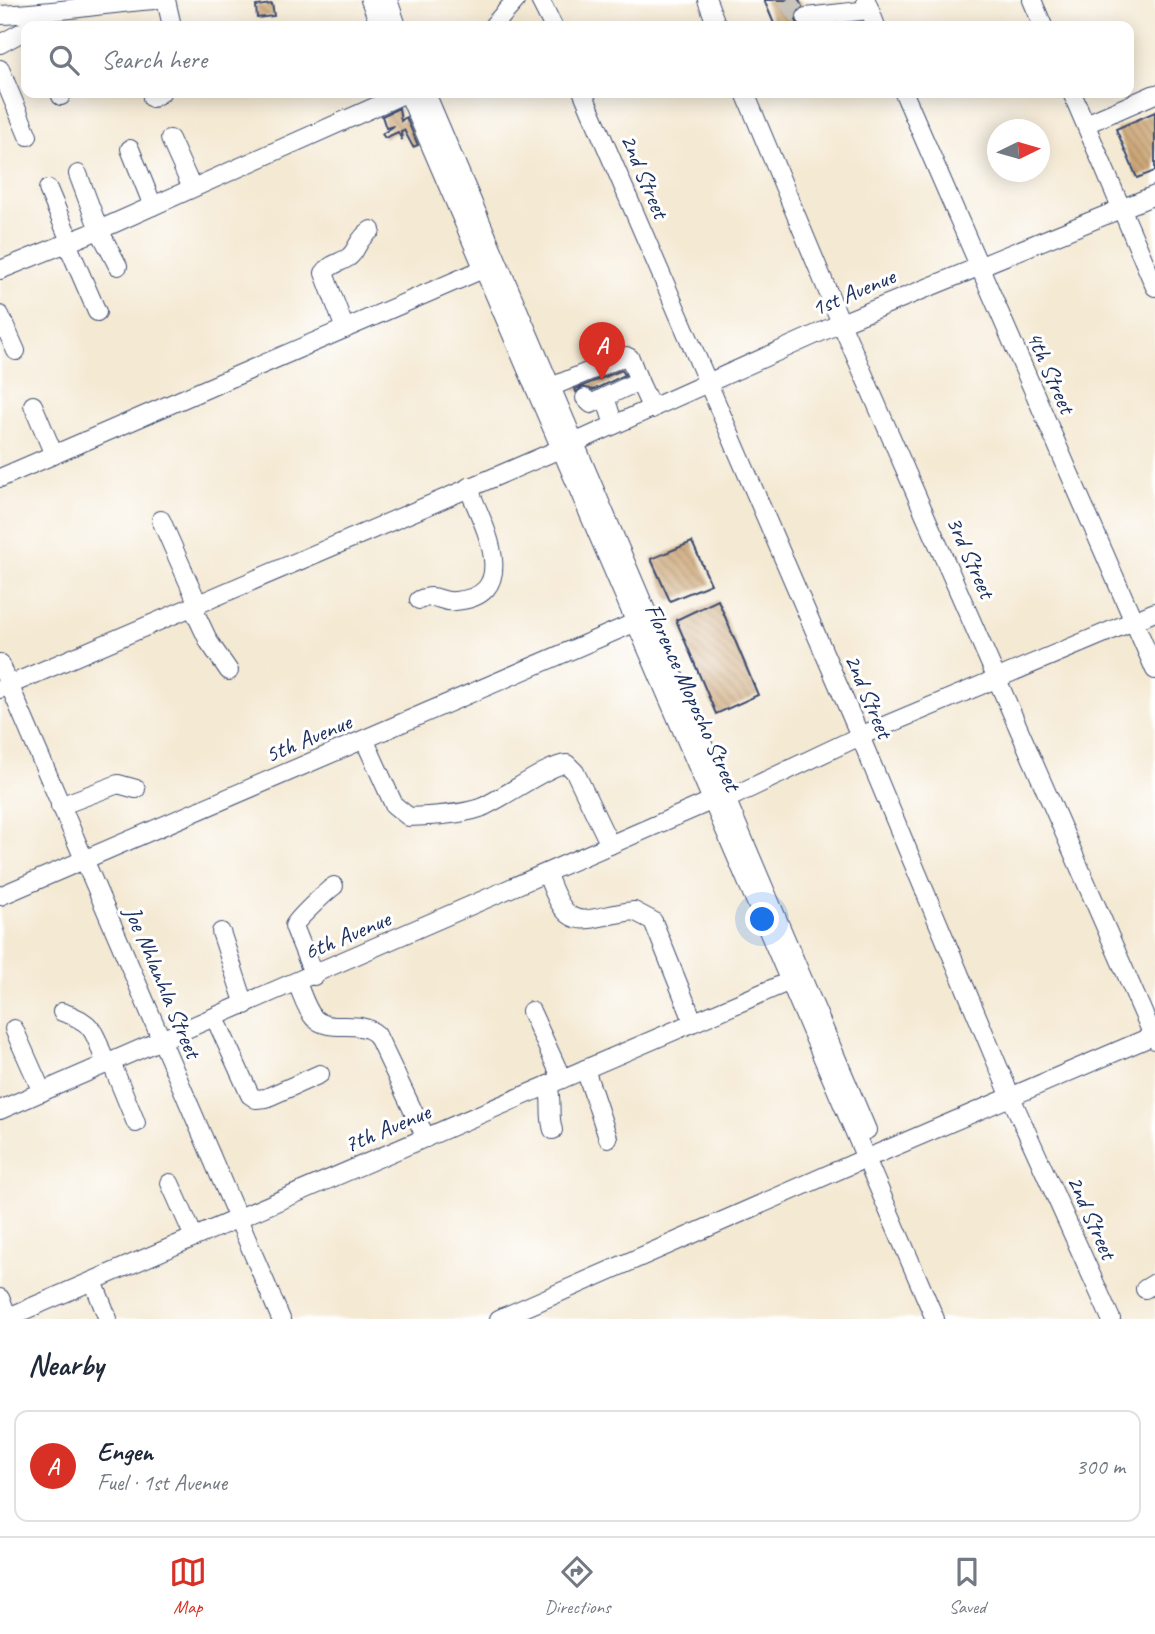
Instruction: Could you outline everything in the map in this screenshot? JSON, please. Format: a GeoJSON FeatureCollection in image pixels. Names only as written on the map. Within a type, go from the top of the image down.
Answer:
{"type":"FeatureCollection","features":[{"type":"Feature","properties":{"kind":"street"},"geometry":{"type":"LineString","coordinates":[[0,15],[57,13],[97,4],[154,0]]}},
{"type":"Feature","properties":{"kind":"street"},"geometry":{"type":"LineString","coordinates":[[166,0],[171,21]]}},
{"type":"Feature","properties":{"kind":"street"},"geometry":{"type":"LineString","coordinates":[[370,0],[378,21]]}},
{"type":"Feature","properties":{"kind":"street"},"geometry":{"type":"LineString","coordinates":[[388,0],[395,21]]}},
{"type":"Feature","properties":{"kind":"street"},"geometry":{"type":"LineString","coordinates":[[497,21],[516,0]]}},
{"type":"Feature","properties":{"kind":"street"},"geometry":{"type":"LineString","coordinates":[[540,0],[550,21]]}},
{"type":"Feature","properties":{"kind":"street"},"geometry":{"type":"LineString","coordinates":[[706,0],[716,21]]}},
{"type":"Feature","properties":{"kind":"street"},"geometry":{"type":"LineString","coordinates":[[1032,0],[1041,21]]}},
{"type":"Feature","properties":{"kind":"street"},"geometry":{"type":"LineString","coordinates":[[806,17],[871,12]]}},
{"type":"Feature","properties":{"kind":"street"},"geometry":{"type":"LineString","coordinates":[[43,21],[57,13]]}},
{"type":"Feature","properties":{"kind":"street"},"geometry":{"type":"LineString","coordinates":[[0,44],[21,33]]}},
{"type":"Feature","properties":{"kind":"street"},"geometry":{"type":"LineString","coordinates":[[0,69],[28,136]]}},
{"type":"Feature","properties":{"kind":"street"},"geometry":{"type":"LineString","coordinates":[[1086,124],[1155,94]]}},
{"type":"Feature","properties":{"kind":"street"},"geometry":{"type":"LineString","coordinates":[[0,270],[99,230],[396,98]]}},
{"type":"Feature","properties":{"kind":"street","name":"Florence Moposho Street"},"geometry":{"type":"LineString","coordinates":[[409,98],[483,269],[567,446],[871,1156],[935,1319]]}},
{"type":"Feature","properties":{"kind":"street","name":"Florence Moposho Street"},"geometry":{"type":"LineString","coordinates":[[428,98],[551,387],[567,446],[634,623],[719,800],[790,981],[948,1319]]}},
{"type":"Feature","properties":{"kind":"street","name":"2nd Street"},"geometry":{"type":"LineString","coordinates":[[585,98],[860,736],[1010,1095],[1111,1319]]}},
{"type":"Feature","properties":{"kind":"street","name":"3rd Street"},"geometry":{"type":"LineString","coordinates":[[747,98],[841,323],[1154,1037]]}},
{"type":"Feature","properties":{"kind":"street","name":"4th Street"},"geometry":{"type":"LineString","coordinates":[[906,98],[1155,670]]}},
{"type":"Feature","properties":{"kind":"street"},"geometry":{"type":"LineString","coordinates":[[1074,98],[1155,287]]}},
{"type":"Feature","properties":{"kind":"street"},"geometry":{"type":"LineString","coordinates":[[170,139],[192,188]]}},
{"type":"Feature","properties":{"kind":"street"},"geometry":{"type":"LineString","coordinates":[[130,149],[153,206]]}},
{"type":"Feature","properties":{"kind":"street"},"geometry":{"type":"LineString","coordinates":[[78,174],[99,230],[118,266]]}},
{"type":"Feature","properties":{"kind":"street"},"geometry":{"type":"LineString","coordinates":[[48,189],[97,312]]}},
{"type":"Feature","properties":{"kind":"street","name":"1st Avenue"},"geometry":{"type":"LineString","coordinates":[[5,687],[567,446],[841,323],[1155,195]]}},
{"type":"Feature","properties":{"kind":"street"},"geometry":{"type":"LineString","coordinates":[[345,329],[324,273],[327,268],[351,256],[360,237],[371,230]]}},
{"type":"Feature","properties":{"kind":"street"},"geometry":{"type":"LineString","coordinates":[[0,478],[483,269]]}},
{"type":"Feature","properties":{"kind":"street"},"geometry":{"type":"LineString","coordinates":[[0,315],[16,351]]}},
{"type":"Feature","properties":{"kind":"street"},"geometry":{"type":"LineString","coordinates":[[551,387],[580,386],[626,356],[652,408]]}},
{"type":"Feature","properties":{"kind":"street"},"geometry":{"type":"LineString","coordinates":[[580,386],[591,404],[639,381]]}},
{"type":"Feature","properties":{"kind":"street"},"geometry":{"type":"LineString","coordinates":[[605,397],[614,425]]}},
{"type":"Feature","properties":{"kind":"street"},"geometry":{"type":"LineString","coordinates":[[33,405],[54,455]]}},
{"type":"Feature","properties":{"kind":"street"},"geometry":{"type":"LineString","coordinates":[[419,600],[435,595],[454,602],[478,595],[488,588],[492,578],[492,547],[468,488]]}},
{"type":"Feature","properties":{"kind":"street"},"geometry":{"type":"LineString","coordinates":[[161,520],[209,642],[229,671]]}},
{"type":"Feature","properties":{"kind":"street","name":"6th Avenue"},"geometry":{"type":"LineString","coordinates":[[0,1110],[719,800],[860,736],[1155,612]]}},
{"type":"Feature","properties":{"kind":"street","name":"5th Avenue"},"geometry":{"type":"LineString","coordinates":[[0,896],[634,623]]}},
{"type":"Feature","properties":{"kind":"street","name":"Joe Nhlanhla Street"},"geometry":{"type":"LineString","coordinates":[[0,663],[5,687],[61,806],[281,1319]]}},
{"type":"Feature","properties":{"kind":"street"},"geometry":{"type":"LineString","coordinates":[[365,741],[394,805],[409,817],[480,808],[519,789],[557,765],[567,764],[575,772],[610,845]]}},
{"type":"Feature","properties":{"kind":"street"},"geometry":{"type":"LineString","coordinates":[[61,806],[118,784],[136,789]]}},
{"type":"Feature","properties":{"kind":"street"},"geometry":{"type":"LineString","coordinates":[[547,874],[557,903],[575,918],[592,922],[634,911],[653,921],[694,1021]]}},
{"type":"Feature","properties":{"kind":"street"},"geometry":{"type":"LineString","coordinates":[[314,975],[294,926],[296,919],[315,906],[321,894],[334,886]]}},
{"type":"Feature","properties":{"kind":"street"},"geometry":{"type":"LineString","coordinates":[[221,932],[246,1005]]}},
{"type":"Feature","properties":{"kind":"street","name":"7th Avenue"},"geometry":{"type":"LineString","coordinates":[[6,1318],[790,981]]}},
{"type":"Feature","properties":{"kind":"street"},"geometry":{"type":"LineString","coordinates":[[297,983],[309,1010],[321,1022],[366,1028],[377,1035],[426,1138]]}},
{"type":"Feature","properties":{"kind":"street"},"geometry":{"type":"LineString","coordinates":[[531,1010],[555,1082],[550,1120],[553,1130]]}},
{"type":"Feature","properties":{"kind":"street"},"geometry":{"type":"LineString","coordinates":[[62,1012],[79,1017],[90,1025],[136,1123]]}},
{"type":"Feature","properties":{"kind":"street"},"geometry":{"type":"LineString","coordinates":[[215,1018],[250,1095],[256,1099],[266,1098],[320,1074]]}},
{"type":"Feature","properties":{"kind":"street"},"geometry":{"type":"LineString","coordinates":[[14,1028],[42,1092]]}},
{"type":"Feature","properties":{"kind":"street"},"geometry":{"type":"LineString","coordinates":[[499,1319],[1010,1095],[1154,1037]]}},
{"type":"Feature","properties":{"kind":"street"},"geometry":{"type":"LineString","coordinates":[[585,1069],[608,1138]]}},
{"type":"Feature","properties":{"kind":"street"},"geometry":{"type":"LineString","coordinates":[[170,1183],[194,1237]]}},
{"type":"Feature","properties":{"kind":"street"},"geometry":{"type":"LineString","coordinates":[[93,1281],[108,1319]]}},
{"type":"Feature","properties":{"kind":"street"},"geometry":{"type":"LineString","coordinates":[[0,1298],[6,1318]]}},
{"type":"Feature","properties":{"kind":"building"},"geometry":{"type":"Polygon","coordinates":[[[764,0],[799,0],[802,7],[795,18],[796,21],[773,21],[764,0]]]}},
{"type":"Feature","properties":{"kind":"building"},"geometry":{"type":"Polygon","coordinates":[[[272,4],[274,16],[257,18],[256,6],[272,4]]]}},
{"type":"Feature","properties":{"kind":"building"},"geometry":{"type":"Polygon","coordinates":[[[399,108],[401,121],[406,117],[418,145],[413,147],[404,130],[401,131],[402,140],[398,132],[385,138],[382,134],[394,126],[386,128],[382,116],[399,108]]]}},
{"type":"Feature","properties":{"kind":"building"},"geometry":{"type":"Polygon","coordinates":[[[1155,112],[1155,171],[1137,178],[1116,129],[1155,112]]]}},
{"type":"Feature","properties":{"kind":"building"},"geometry":{"type":"Polygon","coordinates":[[[622,370],[625,375],[593,390],[583,387],[576,392],[575,389],[622,370]]]}},
{"type":"Feature","properties":{"kind":"building"},"geometry":{"type":"Polygon","coordinates":[[[692,542],[711,584],[670,601],[651,559],[692,542]]]}},
{"type":"Feature","properties":{"kind":"building"},"geometry":{"type":"Polygon","coordinates":[[[718,600],[758,695],[716,714],[676,620],[718,600]]]}},
{"type":"Feature","properties":{"kind":"tunnel"},"geometry":{"type":"LineString","coordinates":[[787,0],[795,12],[806,17]]}},
{"type":"Feature","properties":{"kind":"place","name":"Engen"},"geometry":{"type":"Point","coordinates":[602,380]}}]}
